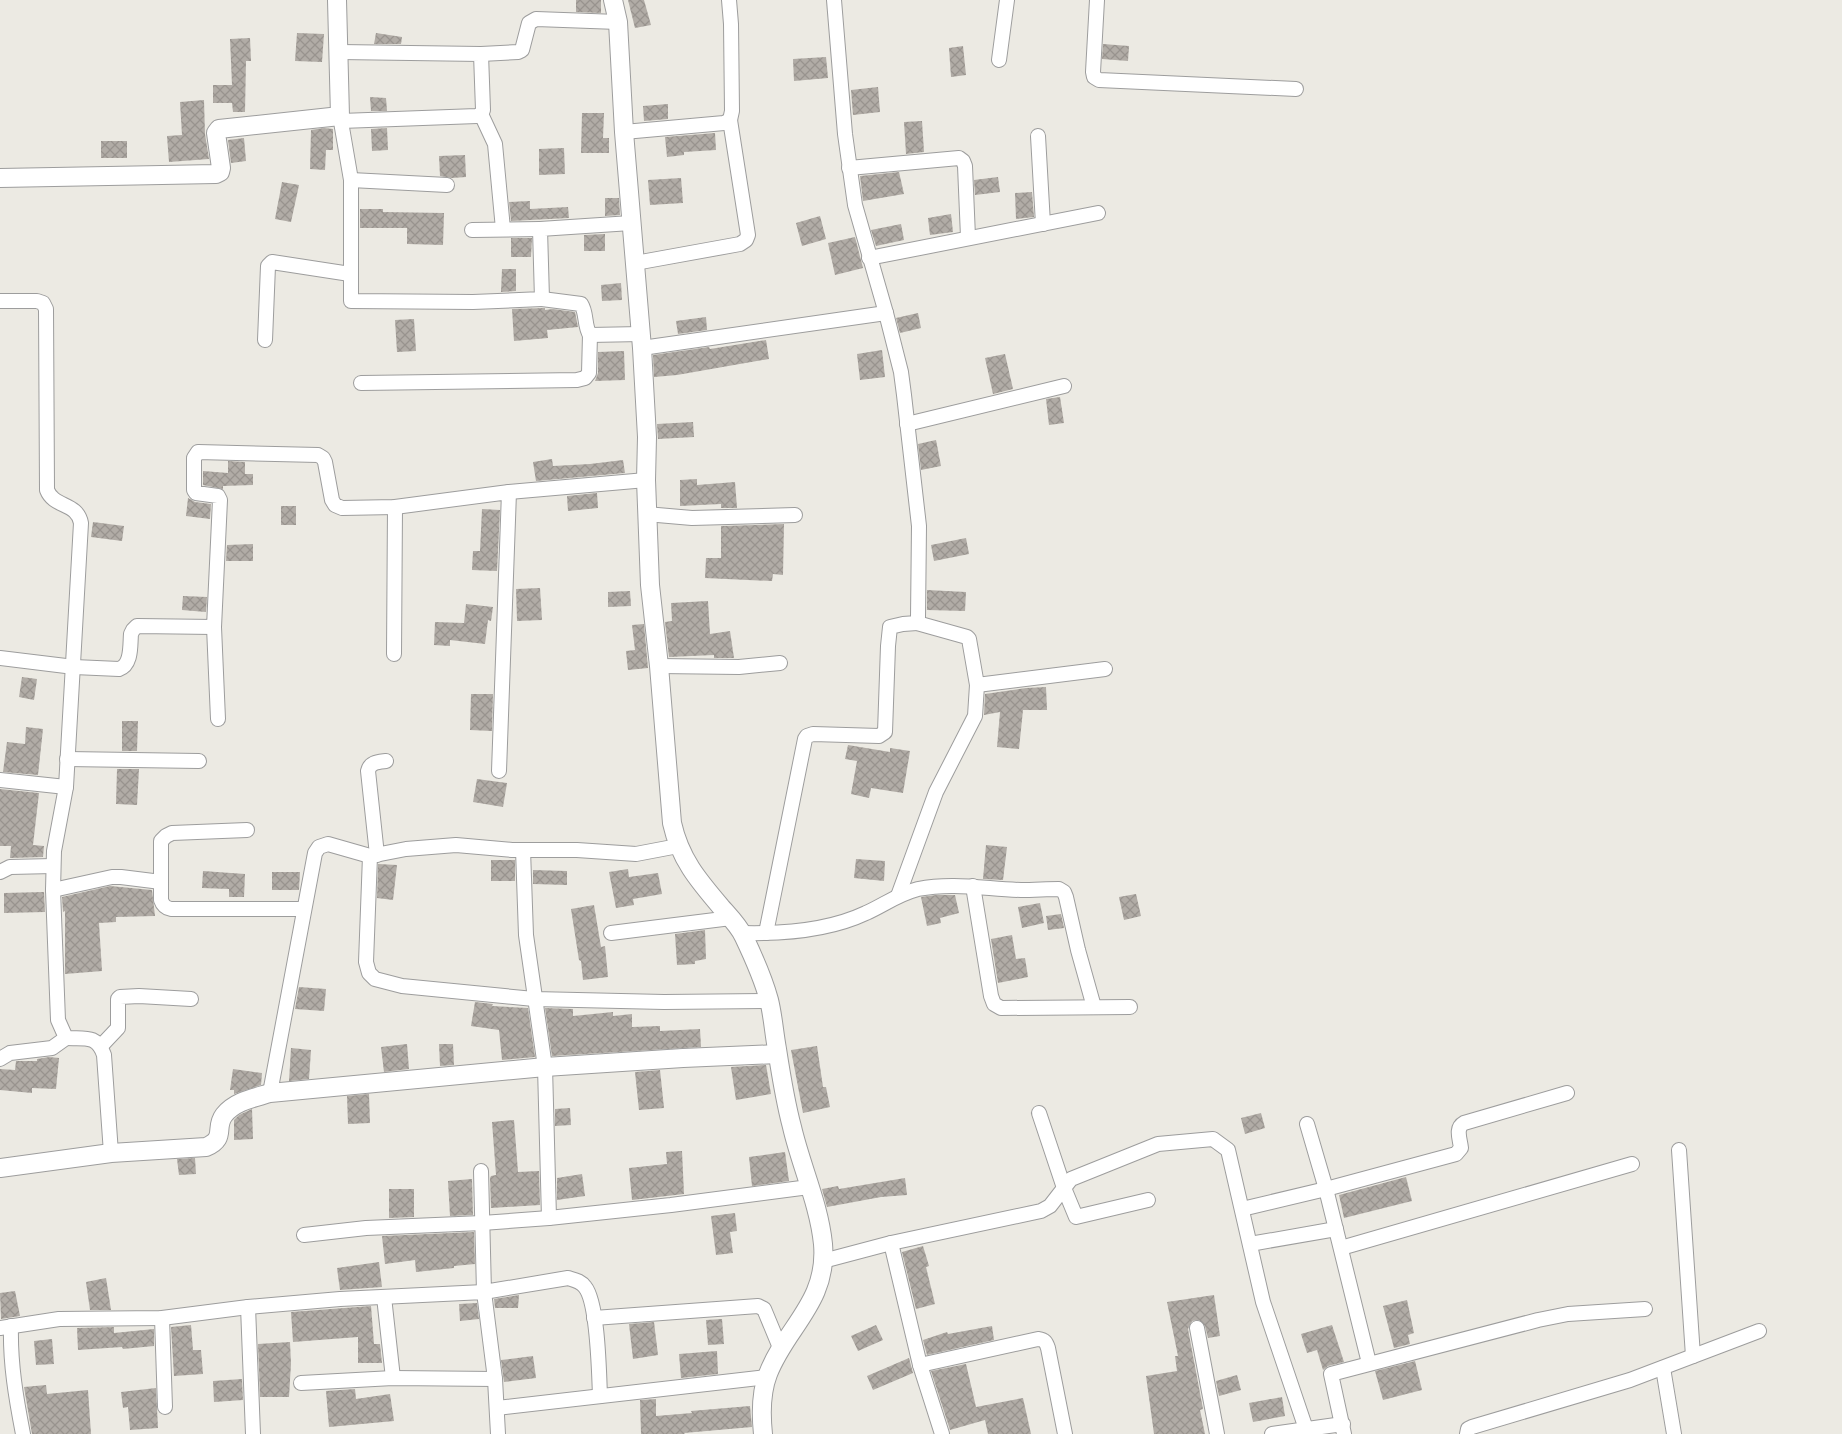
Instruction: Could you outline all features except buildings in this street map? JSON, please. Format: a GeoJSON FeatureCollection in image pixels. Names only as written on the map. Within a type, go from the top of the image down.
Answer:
{"type":"FeatureCollection","features":[{"type":"Feature","properties":{"kind":"street"},"geometry":{"type":"LineString","coordinates":[[337,0],[341,118],[351,180],[351,300],[473,302],[542,299],[581,304],[584,309],[587,332],[590,335],[589,373],[585,378],[567,380],[361,383]]}},
{"type":"Feature","properties":{"kind":"street"},"geometry":{"type":"LineString","coordinates":[[613,0],[618,22],[630,223],[642,341],[647,438],[646,514],[650,585],[659,666],[672,823],[678,846],[696,876],[742,933],[756,962],[769,1002],[792,1129],[820,1226],[823,1261],[820,1282],[805,1314],[781,1350],[767,1377],[762,1415],[763,1434]]}},
{"type":"Feature","properties":{"kind":"street"},"geometry":{"type":"LineString","coordinates":[[635,264],[740,244],[746,240],[748,235],[730,120],[732,112],[729,0]]}},
{"type":"Feature","properties":{"kind":"street"},"geometry":{"type":"LineString","coordinates":[[834,0],[836,43],[849,168],[855,206],[901,372],[919,526],[919,606],[916,623]]}},
{"type":"Feature","properties":{"kind":"street"},"geometry":{"type":"LineString","coordinates":[[999,60],[1007,0]]}},
{"type":"Feature","properties":{"kind":"street"},"geometry":{"type":"LineString","coordinates":[[1097,0],[1094,78],[1099,80],[1296,88]]}},
{"type":"Feature","properties":{"kind":"street"},"geometry":{"type":"LineString","coordinates":[[340,52],[481,54],[518,52],[522,50],[528,24],[536,19],[618,22]]}},
{"type":"Feature","properties":{"kind":"street"},"geometry":{"type":"LineString","coordinates":[[481,54],[483,110],[481,114],[495,144],[502,229]]}},
{"type":"Feature","properties":{"kind":"street"},"geometry":{"type":"LineString","coordinates":[[0,178],[216,174],[220,172],[221,168],[216,133],[219,130],[341,118],[477,116],[481,114]]}},
{"type":"Feature","properties":{"kind":"street"},"geometry":{"type":"LineString","coordinates":[[624,132],[724,123],[730,120]]}},
{"type":"Feature","properties":{"kind":"street"},"geometry":{"type":"LineString","coordinates":[[1038,136],[1043,224]]}},
{"type":"Feature","properties":{"kind":"street"},"geometry":{"type":"LineString","coordinates":[[849,168],[959,158],[965,166],[968,237]]}},
{"type":"Feature","properties":{"kind":"street"},"geometry":{"type":"LineString","coordinates":[[351,180],[447,185]]}},
{"type":"Feature","properties":{"kind":"street"},"geometry":{"type":"LineString","coordinates":[[869,258],[1098,212]]}},
{"type":"Feature","properties":{"kind":"street"},"geometry":{"type":"LineString","coordinates":[[472,230],[540,229],[630,223]]}},
{"type":"Feature","properties":{"kind":"street"},"geometry":{"type":"LineString","coordinates":[[540,229],[542,299]]}},
{"type":"Feature","properties":{"kind":"street"},"geometry":{"type":"LineString","coordinates":[[265,340],[268,266],[272,262],[350,274]]}},
{"type":"Feature","properties":{"kind":"street"},"geometry":{"type":"LineString","coordinates":[[0,301],[37,300],[44,303],[46,309],[47,490],[49,496],[54,500],[76,511],[81,523],[66,787],[53,866],[58,1020],[66,1038]]}},
{"type":"Feature","properties":{"kind":"street"},"geometry":{"type":"LineString","coordinates":[[590,335],[642,341],[886,313]]}},
{"type":"Feature","properties":{"kind":"street"},"geometry":{"type":"LineString","coordinates":[[907,424],[1064,386]]}},
{"type":"Feature","properties":{"kind":"street"},"geometry":{"type":"LineString","coordinates":[[218,719],[214,627],[220,500],[218,496],[196,493],[194,490],[194,458],[198,452],[318,455],[325,462],[332,500],[335,505],[342,508],[395,507],[508,492],[646,480]]}},
{"type":"Feature","properties":{"kind":"street"},"geometry":{"type":"LineString","coordinates":[[499,771],[508,492]]}},
{"type":"Feature","properties":{"kind":"street"},"geometry":{"type":"LineString","coordinates":[[394,654],[395,507]]}},
{"type":"Feature","properties":{"kind":"street"},"geometry":{"type":"LineString","coordinates":[[646,514],[692,518],[795,515]]}},
{"type":"Feature","properties":{"kind":"street"},"geometry":{"type":"LineString","coordinates":[[766,933],[805,739],[813,734],[879,736],[885,732],[890,627],[916,623],[969,639],[977,686],[975,716],[936,792],[898,896]]}},
{"type":"Feature","properties":{"kind":"street"},"geometry":{"type":"LineString","coordinates":[[0,658],[74,667],[120,669],[124,668],[127,664],[132,630],[137,626],[214,627]]}},
{"type":"Feature","properties":{"kind":"street"},"geometry":{"type":"LineString","coordinates":[[659,666],[739,668],[780,664]]}},
{"type":"Feature","properties":{"kind":"street"},"geometry":{"type":"LineString","coordinates":[[977,686],[1105,669]]}},
{"type":"Feature","properties":{"kind":"street"},"geometry":{"type":"LineString","coordinates":[[67,759],[199,761]]}},
{"type":"Feature","properties":{"kind":"street"},"geometry":{"type":"LineString","coordinates":[[386,761],[372,764],[368,772],[373,855],[366,962],[369,973],[375,979],[402,986],[534,999],[769,1002]]}},
{"type":"Feature","properties":{"kind":"street"},"geometry":{"type":"LineString","coordinates":[[0,780],[66,787]]}},
{"type":"Feature","properties":{"kind":"street"},"geometry":{"type":"LineString","coordinates":[[247,830],[172,833],[166,836],[162,841],[162,904],[166,908],[172,909],[304,909]]}},
{"type":"Feature","properties":{"kind":"street"},"geometry":{"type":"LineString","coordinates":[[270,1093],[315,853],[319,847],[328,844],[373,855],[406,849],[456,845],[523,850],[578,850],[636,854],[678,846]]}},
{"type":"Feature","properties":{"kind":"street"},"geometry":{"type":"LineString","coordinates":[[523,850],[526,935],[545,1067],[550,1218]]}},
{"type":"Feature","properties":{"kind":"street"},"geometry":{"type":"LineString","coordinates":[[0,872],[10,867],[53,866]]}},
{"type":"Feature","properties":{"kind":"street"},"geometry":{"type":"LineString","coordinates":[[53,890],[112,877],[161,882]]}},
{"type":"Feature","properties":{"kind":"street"},"geometry":{"type":"LineString","coordinates":[[742,933],[806,930],[844,921],[866,913],[898,896],[937,886],[973,886],[1021,890],[1059,889],[1064,892],[1094,1007]]}},
{"type":"Feature","properties":{"kind":"street"},"geometry":{"type":"LineString","coordinates":[[973,886],[991,996],[994,1004],[1001,1008],[1130,1007]]}},
{"type":"Feature","properties":{"kind":"street"},"geometry":{"type":"LineString","coordinates":[[611,933],[731,918]]}},
{"type":"Feature","properties":{"kind":"street"},"geometry":{"type":"LineString","coordinates":[[101,1046],[118,1028],[118,999],[120,997],[139,996],[191,999]]}},
{"type":"Feature","properties":{"kind":"street"},"geometry":{"type":"LineString","coordinates":[[0,1059],[10,1053],[52,1048],[66,1038],[94,1040],[101,1046],[104,1055],[111,1153]]}},
{"type":"Feature","properties":{"kind":"street"},"geometry":{"type":"LineString","coordinates":[[0,1168],[111,1153],[206,1147],[214,1144],[219,1139],[223,1116],[230,1109],[242,1102],[270,1093],[545,1067],[777,1054]]}},
{"type":"Feature","properties":{"kind":"street"},"geometry":{"type":"LineString","coordinates":[[1242,1209],[1326,1189],[1456,1154],[1461,1148],[1458,1130],[1464,1123],[1567,1093]]}},
{"type":"Feature","properties":{"kind":"street"},"geometry":{"type":"LineString","coordinates":[[1039,1113],[1064,1188],[1076,1217],[1148,1200]]}},
{"type":"Feature","properties":{"kind":"street"},"geometry":{"type":"LineString","coordinates":[[1307,1124],[1326,1189],[1369,1363]]}},
{"type":"Feature","properties":{"kind":"street"},"geometry":{"type":"LineString","coordinates":[[823,1261],[891,1243],[1041,1211],[1050,1206],[1071,1179],[1158,1144],[1213,1139],[1228,1150],[1263,1302],[1306,1429]]}},
{"type":"Feature","properties":{"kind":"street"},"geometry":{"type":"LineString","coordinates":[[1679,1150],[1693,1356]]}},
{"type":"Feature","properties":{"kind":"street"},"geometry":{"type":"LineString","coordinates":[[1341,1248],[1632,1164]]}},
{"type":"Feature","properties":{"kind":"street"},"geometry":{"type":"LineString","coordinates":[[481,1171],[484,1292],[495,1379],[498,1434]]}},
{"type":"Feature","properties":{"kind":"street"},"geometry":{"type":"LineString","coordinates":[[304,1235],[366,1228],[550,1218],[809,1187]]}},
{"type":"Feature","properties":{"kind":"street"},"geometry":{"type":"LineString","coordinates":[[1250,1244],[1336,1228]]}},
{"type":"Feature","properties":{"kind":"street"},"geometry":{"type":"LineString","coordinates":[[891,1243],[920,1365],[942,1434]]}},
{"type":"Feature","properties":{"kind":"street"},"geometry":{"type":"LineString","coordinates":[[23,1434],[6,1327],[59,1319],[162,1318],[340,1298],[484,1292],[568,1278],[578,1280],[589,1294],[594,1318],[600,1396]]}},
{"type":"Feature","properties":{"kind":"street"},"geometry":{"type":"LineString","coordinates":[[384,1297],[393,1378]]}},
{"type":"Feature","properties":{"kind":"street"},"geometry":{"type":"LineString","coordinates":[[594,1318],[758,1306],[764,1308],[781,1350]]}},
{"type":"Feature","properties":{"kind":"street"},"geometry":{"type":"LineString","coordinates":[[248,1307],[253,1434]]}},
{"type":"Feature","properties":{"kind":"street"},"geometry":{"type":"LineString","coordinates":[[1272,1434],[1306,1429],[1343,1429],[1331,1374],[1538,1320],[1568,1314],[1645,1309]]}},
{"type":"Feature","properties":{"kind":"street"},"geometry":{"type":"LineString","coordinates":[[162,1318],[165,1407]]}},
{"type":"Feature","properties":{"kind":"street"},"geometry":{"type":"LineString","coordinates":[[1197,1328],[1217,1434]]}},
{"type":"Feature","properties":{"kind":"street"},"geometry":{"type":"LineString","coordinates":[[1467,1434],[1468,1429],[1472,1427],[1663,1368],[1759,1331]]}},
{"type":"Feature","properties":{"kind":"street"},"geometry":{"type":"LineString","coordinates":[[920,1365],[1038,1339],[1043,1340],[1047,1342],[1065,1434]]}},
{"type":"Feature","properties":{"kind":"street"},"geometry":{"type":"LineString","coordinates":[[1663,1368],[1674,1434]]}},
{"type":"Feature","properties":{"kind":"street"},"geometry":{"type":"LineString","coordinates":[[497,1408],[767,1377]]}},
{"type":"Feature","properties":{"kind":"street"},"geometry":{"type":"LineString","coordinates":[[301,1383],[393,1378],[495,1379]]}}]}
